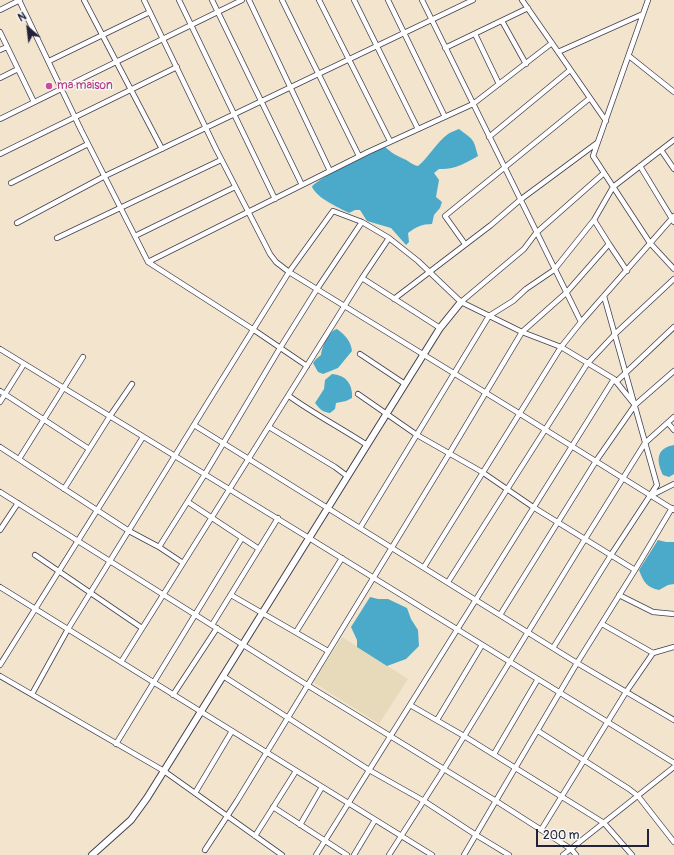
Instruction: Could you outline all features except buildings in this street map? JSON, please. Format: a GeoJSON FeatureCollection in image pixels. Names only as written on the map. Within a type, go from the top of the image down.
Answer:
{"type":"FeatureCollection","features":[{"type":"Feature","properties":{"kind":"street"},"geometry":{"type":"LineString","coordinates":[[0,10],[19,0],[88,144],[148,262],[307,366]]}},
{"type":"Feature","properties":{"kind":"street"},"geometry":{"type":"LineString","coordinates":[[84,0],[162,149]]}},
{"type":"Feature","properties":{"kind":"street"},"geometry":{"type":"LineString","coordinates":[[144,0],[248,213],[270,254],[276,262],[289,272],[520,413],[673,509],[577,663],[464,855]]}},
{"type":"Feature","properties":{"kind":"street"},"geometry":{"type":"LineString","coordinates":[[179,0],[275,199]]}},
{"type":"Feature","properties":{"kind":"street"},"geometry":{"type":"LineString","coordinates":[[212,0],[302,185]]}},
{"type":"Feature","properties":{"kind":"street"},"geometry":{"type":"LineString","coordinates":[[0,119],[242,0]]}},
{"type":"Feature","properties":{"kind":"street"},"geometry":{"type":"LineString","coordinates":[[249,0],[330,171]]}},
{"type":"Feature","properties":{"kind":"street"},"geometry":{"type":"LineString","coordinates":[[282,0],[359,156]]}},
{"type":"Feature","properties":{"kind":"street"},"geometry":{"type":"LineString","coordinates":[[319,0],[390,141]]}},
{"type":"Feature","properties":{"kind":"street"},"geometry":{"type":"LineString","coordinates":[[354,0],[418,129]]}},
{"type":"Feature","properties":{"kind":"street"},"geometry":{"type":"LineString","coordinates":[[388,0],[445,117]]}},
{"type":"Feature","properties":{"kind":"street"},"geometry":{"type":"LineString","coordinates":[[422,0],[581,322]]}},
{"type":"Feature","properties":{"kind":"street"},"geometry":{"type":"LineString","coordinates":[[17,223],[105,176],[473,0]]}},
{"type":"Feature","properties":{"kind":"street"},"geometry":{"type":"LineString","coordinates":[[522,0],[606,121]]}},
{"type":"Feature","properties":{"kind":"street"},"geometry":{"type":"LineString","coordinates":[[648,0],[593,156],[650,243],[674,269]]}},
{"type":"Feature","properties":{"kind":"street"},"geometry":{"type":"LineString","coordinates":[[445,48],[528,8]]}},
{"type":"Feature","properties":{"kind":"street"},"geometry":{"type":"LineString","coordinates":[[49,61],[150,12]]}},
{"type":"Feature","properties":{"kind":"street"},"geometry":{"type":"LineString","coordinates":[[558,52],[643,14]]}},
{"type":"Feature","properties":{"kind":"street"},"geometry":{"type":"LineString","coordinates":[[502,21],[526,64]]}},
{"type":"Feature","properties":{"kind":"street"},"geometry":{"type":"LineString","coordinates":[[0,32],[34,102]]}},
{"type":"Feature","properties":{"kind":"street"},"geometry":{"type":"LineString","coordinates":[[475,34],[499,84]]}},
{"type":"Feature","properties":{"kind":"street"},"geometry":{"type":"LineString","coordinates":[[148,262],[359,156],[473,104],[552,44]]}},
{"type":"Feature","properties":{"kind":"street"},"geometry":{"type":"LineString","coordinates":[[0,50],[7,46]]}},
{"type":"Feature","properties":{"kind":"street"},"geometry":{"type":"LineString","coordinates":[[629,56],[674,92]]}},
{"type":"Feature","properties":{"kind":"street"},"geometry":{"type":"LineString","coordinates":[[0,154],[177,67]]}},
{"type":"Feature","properties":{"kind":"street"},"geometry":{"type":"LineString","coordinates":[[0,78],[18,70]]}},
{"type":"Feature","properties":{"kind":"street"},"geometry":{"type":"LineString","coordinates":[[489,136],[570,70]]}},
{"type":"Feature","properties":{"kind":"street"},"geometry":{"type":"LineString","coordinates":[[465,244],[445,216],[590,98]]}},
{"type":"Feature","properties":{"kind":"street"},"geometry":{"type":"LineString","coordinates":[[360,528],[489,316],[513,301],[554,270],[594,220],[614,187],[674,140]]}},
{"type":"Feature","properties":{"kind":"street"},"geometry":{"type":"LineString","coordinates":[[394,299],[491,225],[520,200],[598,142]]}},
{"type":"Feature","properties":{"kind":"street"},"geometry":{"type":"LineString","coordinates":[[11,183],[88,144]]}},
{"type":"Feature","properties":{"kind":"street"},"geometry":{"type":"LineString","coordinates":[[662,150],[674,169]]}},
{"type":"Feature","properties":{"kind":"street"},"geometry":{"type":"LineString","coordinates":[[57,238],[222,160]]}},
{"type":"Feature","properties":{"kind":"street"},"geometry":{"type":"LineString","coordinates":[[424,567],[561,348],[581,322],[673,219],[640,166]]}},
{"type":"Feature","properties":{"kind":"street"},"geometry":{"type":"LineString","coordinates":[[92,855],[131,820],[147,798],[440,328],[461,302],[524,249],[536,233],[604,173]]}},
{"type":"Feature","properties":{"kind":"street"},"geometry":{"type":"LineString","coordinates":[[135,236],[235,187]]}},
{"type":"Feature","properties":{"kind":"street"},"geometry":{"type":"LineString","coordinates":[[32,694],[68,629],[289,272],[333,211],[362,222],[389,238],[418,261],[461,302],[522,332],[561,348],[615,381],[634,405]]}},
{"type":"Feature","properties":{"kind":"street"},"geometry":{"type":"LineString","coordinates":[[594,220],[627,271]]}},
{"type":"Feature","properties":{"kind":"street"},"geometry":{"type":"LineString","coordinates":[[159,547],[224,443],[280,348],[362,222]]}},
{"type":"Feature","properties":{"kind":"street"},"geometry":{"type":"LineString","coordinates":[[121,662],[362,278],[389,238]]}},
{"type":"Feature","properties":{"kind":"street"},"geometry":{"type":"LineString","coordinates":[[204,850],[227,816],[288,717],[522,332],[566,293],[610,244]]}},
{"type":"Feature","properties":{"kind":"street"},"geometry":{"type":"LineString","coordinates":[[362,278],[440,328]]}},
{"type":"Feature","properties":{"kind":"street"},"geometry":{"type":"LineString","coordinates":[[448,582],[544,429],[587,364],[615,334],[674,279]]}},
{"type":"Feature","properties":{"kind":"street"},"geometry":{"type":"LineString","coordinates":[[553,648],[657,485],[604,296]]}},
{"type":"Feature","properties":{"kind":"street"},"geometry":{"type":"LineString","coordinates":[[316,855],[533,507],[615,381],[674,327]]}},
{"type":"Feature","properties":{"kind":"street"},"geometry":{"type":"LineString","coordinates":[[0,350],[278,518],[674,763]]}},
{"type":"Feature","properties":{"kind":"street"},"geometry":{"type":"LineString","coordinates":[[360,354],[405,384]]}},
{"type":"Feature","properties":{"kind":"street"},"geometry":{"type":"LineString","coordinates":[[18,459],[83,357]]}},
{"type":"Feature","properties":{"kind":"street"},"geometry":{"type":"LineString","coordinates":[[0,402],[24,364]]}},
{"type":"Feature","properties":{"kind":"street"},"geometry":{"type":"LineString","coordinates":[[500,615],[596,461],[634,405],[674,371]]}},
{"type":"Feature","properties":{"kind":"street"},"geometry":{"type":"LineString","coordinates":[[64,489],[132,384]]}},
{"type":"Feature","properties":{"kind":"street"},"geometry":{"type":"LineString","coordinates":[[0,391],[89,449]]}},
{"type":"Feature","properties":{"kind":"street"},"geometry":{"type":"LineString","coordinates":[[358,394],[417,435],[483,472],[533,507],[635,570]]}},
{"type":"Feature","properties":{"kind":"street"},"geometry":{"type":"LineString","coordinates":[[289,396],[307,409],[349,433],[366,445]]}},
{"type":"Feature","properties":{"kind":"street"},"geometry":{"type":"LineString","coordinates":[[389,855],[444,769],[584,539],[645,443],[674,417]]}},
{"type":"Feature","properties":{"kind":"street"},"geometry":{"type":"LineString","coordinates":[[668,423],[674,430]]}},
{"type":"Feature","properties":{"kind":"street"},"geometry":{"type":"LineString","coordinates":[[194,425],[328,507],[391,548],[528,631],[577,663],[674,720]]}},
{"type":"Feature","properties":{"kind":"street"},"geometry":{"type":"LineString","coordinates":[[269,427],[335,467],[347,476]]}},
{"type":"Feature","properties":{"kind":"street"},"geometry":{"type":"LineString","coordinates":[[0,665],[143,437]]}},
{"type":"Feature","properties":{"kind":"street"},"geometry":{"type":"LineString","coordinates":[[0,447],[129,531],[159,547],[183,563]]}},
{"type":"Feature","properties":{"kind":"street"},"geometry":{"type":"LineString","coordinates":[[651,495],[674,484]]}},
{"type":"Feature","properties":{"kind":"street"},"geometry":{"type":"LineString","coordinates":[[0,492],[307,685],[496,801],[571,849],[576,855]]}},
{"type":"Feature","properties":{"kind":"street"},"geometry":{"type":"LineString","coordinates":[[188,502],[259,549]]}},
{"type":"Feature","properties":{"kind":"street"},"geometry":{"type":"LineString","coordinates":[[0,530],[18,503]]}},
{"type":"Feature","properties":{"kind":"street"},"geometry":{"type":"LineString","coordinates":[[212,625],[278,518]]}},
{"type":"Feature","properties":{"kind":"street"},"geometry":{"type":"LineString","coordinates":[[116,744],[242,538]]}},
{"type":"Feature","properties":{"kind":"street"},"geometry":{"type":"LineString","coordinates":[[35,555],[142,628]]}},
{"type":"Feature","properties":{"kind":"street"},"geometry":{"type":"LineString","coordinates":[[296,632],[342,558]]}},
{"type":"Feature","properties":{"kind":"street"},"geometry":{"type":"LineString","coordinates":[[0,587],[432,855]]}},
{"type":"Feature","properties":{"kind":"street"},"geometry":{"type":"LineString","coordinates":[[231,595],[328,651]]}},
{"type":"Feature","properties":{"kind":"street"},"geometry":{"type":"LineString","coordinates":[[619,595],[653,612],[674,614]]}},
{"type":"Feature","properties":{"kind":"street"},"geometry":{"type":"LineString","coordinates":[[602,624],[653,653]]}},
{"type":"Feature","properties":{"kind":"street"},"geometry":{"type":"LineString","coordinates":[[173,695],[217,628]]}},
{"type":"Feature","properties":{"kind":"street"},"geometry":{"type":"LineString","coordinates":[[437,720],[482,645]]}},
{"type":"Feature","properties":{"kind":"street"},"geometry":{"type":"LineString","coordinates":[[541,830],[626,692],[653,653],[674,647]]}},
{"type":"Feature","properties":{"kind":"street"},"geometry":{"type":"LineString","coordinates":[[0,676],[164,771],[282,855]]}},
{"type":"Feature","properties":{"kind":"street"},"geometry":{"type":"LineString","coordinates":[[223,676],[369,770],[424,801],[509,855]]}},
{"type":"Feature","properties":{"kind":"street"},"geometry":{"type":"LineString","coordinates":[[494,754],[538,679]]}},
{"type":"Feature","properties":{"kind":"street"},"geometry":{"type":"LineString","coordinates":[[410,705],[494,754],[604,823],[632,855]]}},
{"type":"Feature","properties":{"kind":"street"},"geometry":{"type":"LineString","coordinates":[[195,793],[232,731]]}},
{"type":"Feature","properties":{"kind":"street"},"geometry":{"type":"LineString","coordinates":[[538,731],[638,796],[674,842]]}},
{"type":"Feature","properties":{"kind":"street"},"geometry":{"type":"LineString","coordinates":[[563,855],[674,767]]}},
{"type":"Feature","properties":{"kind":"street"},"geometry":{"type":"LineString","coordinates":[[254,836],[296,770]]}},
{"type":"Feature","properties":{"kind":"street"},"geometry":{"type":"LineString","coordinates":[[300,825],[322,787]]}},
{"type":"Feature","properties":{"kind":"street"},"geometry":{"type":"LineString","coordinates":[[273,807],[347,855]]}},
{"type":"Feature","properties":{"kind":"street"},"geometry":{"type":"LineString","coordinates":[[354,855],[375,820]]}},
{"type":"Feature","properties":{"kind":"shaded area"},"geometry":{"type":"Polygon","coordinates":[[[342,637],[408,679],[379,724],[313,682],[342,637]]]}},
{"type":"Feature","properties":{"kind":"water"},"geometry":{"type":"Polygon","coordinates":[[[459,129],[472,140],[478,156],[460,166],[439,169],[434,173],[439,180],[436,197],[442,202],[440,208],[434,215],[432,224],[419,226],[408,233],[409,242],[406,245],[391,228],[367,221],[360,210],[355,210],[349,213],[339,208],[323,199],[312,187],[334,172],[385,147],[396,155],[418,166],[449,133],[459,129]]]}},
{"type":"Feature","properties":{"kind":"water"},"geometry":{"type":"Polygon","coordinates":[[[337,329],[347,338],[352,351],[338,368],[323,374],[318,372],[313,363],[321,355],[324,343],[331,333],[337,329]]]}},
{"type":"Feature","properties":{"kind":"water"},"geometry":{"type":"Polygon","coordinates":[[[332,374],[341,376],[348,381],[351,388],[352,398],[336,403],[335,409],[330,413],[321,410],[315,403],[324,389],[325,380],[332,374]]]}},
{"type":"Feature","properties":{"kind":"water"},"geometry":{"type":"Polygon","coordinates":[[[674,445],[674,474],[669,477],[663,475],[659,465],[659,456],[664,449],[674,445]]]}},
{"type":"Feature","properties":{"kind":"water"},"geometry":{"type":"Polygon","coordinates":[[[658,540],[674,542],[674,584],[668,585],[659,590],[648,586],[639,570],[658,540]]]}},
{"type":"Feature","properties":{"kind":"water"},"geometry":{"type":"Polygon","coordinates":[[[370,597],[388,599],[407,608],[411,619],[418,630],[419,646],[406,659],[387,666],[357,647],[357,640],[351,627],[370,597]]]}},
{"type":"Feature","properties":{"kind":"place","name":"ma maison"},"geometry":{"type":"Point","coordinates":[49,86]}}]}
